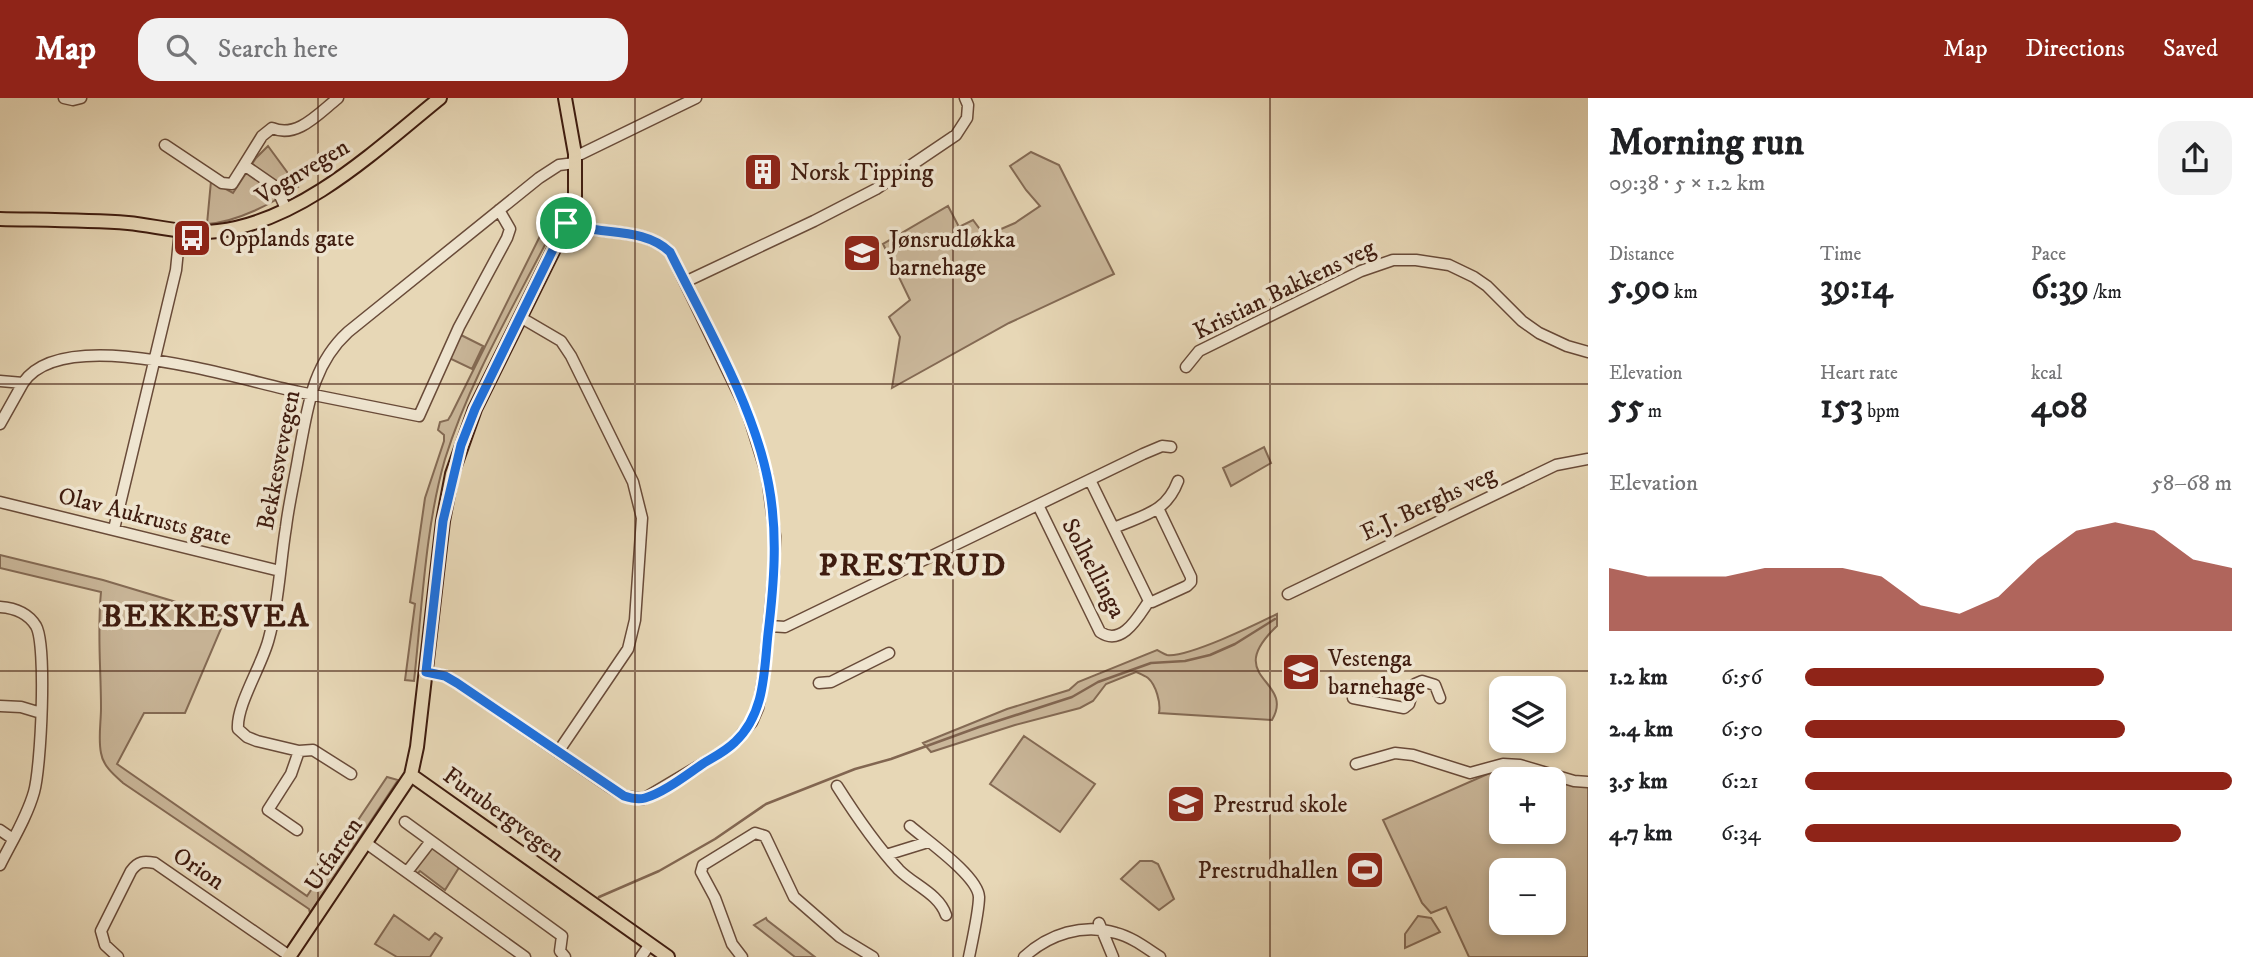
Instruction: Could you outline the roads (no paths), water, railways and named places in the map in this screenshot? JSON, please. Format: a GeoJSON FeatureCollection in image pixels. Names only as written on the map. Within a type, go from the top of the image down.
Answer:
{"type":"FeatureCollection","features":[{"type":"Feature","properties":{"kind":"main road","name":"Vognvegen"},"geometry":{"type":"LineString","coordinates":[[0,219],[106,222],[209,232],[233,229],[286,209],[355,167],[440,98]]}},
{"type":"Feature","properties":{"kind":"main road","name":"Furubergvegen"},"geometry":{"type":"LineString","coordinates":[[565,98],[575,159],[575,197],[566,223],[475,409],[452,474],[443,521],[417,747],[411,775],[668,957]]}},
{"type":"Feature","properties":{"kind":"main road","name":"Utfarten"},"geometry":{"type":"LineString","coordinates":[[290,957],[411,775]]}},
{"type":"Feature","properties":{"kind":"street"},"geometry":{"type":"LineString","coordinates":[[64,98],[81,98]]}},
{"type":"Feature","properties":{"kind":"street"},"geometry":{"type":"LineString","coordinates":[[166,145],[222,183],[232,184],[262,136],[272,128],[292,131],[338,98]]}},
{"type":"Feature","properties":{"kind":"street","name":"Bekkesvevegen"},"geometry":{"type":"LineString","coordinates":[[351,774],[313,750],[299,751],[257,741],[238,729],[240,711],[268,642],[310,393],[324,359],[339,340],[499,210],[559,165],[696,98]]}},
{"type":"Feature","properties":{"kind":"street"},"geometry":{"type":"LineString","coordinates":[[685,282],[814,221],[876,188],[956,135],[967,118],[968,105],[965,98]]}},
{"type":"Feature","properties":{"kind":"street"},"geometry":{"type":"LineString","coordinates":[[244,165],[276,187],[286,209]]}},
{"type":"Feature","properties":{"kind":"street"},"geometry":{"type":"LineString","coordinates":[[0,424],[28,375],[45,364],[110,355],[155,360],[419,416],[451,345],[507,238],[510,229],[499,210]]}},
{"type":"Feature","properties":{"kind":"street"},"geometry":{"type":"LineString","coordinates":[[426,672],[445,676],[457,683],[624,796],[633,799],[643,799],[672,783],[735,742],[752,722],[762,693],[775,536],[767,475],[747,411],[670,252],[652,239],[586,229],[566,223]]}},
{"type":"Feature","properties":{"kind":"street"},"geometry":{"type":"LineString","coordinates":[[114,529],[176,270],[180,230]]}},
{"type":"Feature","properties":{"kind":"street","name":"Kristian Bakkens veg"},"geometry":{"type":"LineString","coordinates":[[1186,367],[1199,351],[1362,271],[1393,260],[1426,260],[1460,270],[1487,286],[1522,321],[1539,333],[1588,352]]}},
{"type":"Feature","properties":{"kind":"street"},"geometry":{"type":"LineString","coordinates":[[520,317],[561,341],[571,356],[633,482],[642,517],[635,620],[628,649],[558,752]]}},
{"type":"Feature","properties":{"kind":"street"},"geometry":{"type":"LineString","coordinates":[[0,381],[23,383]]}},
{"type":"Feature","properties":{"kind":"street","name":"Solhellinga"},"geometry":{"type":"LineString","coordinates":[[769,626],[785,627],[1143,454],[1162,446],[1171,447]]}},
{"type":"Feature","properties":{"kind":"street","name":"E.J. Berghs veg"},"geometry":{"type":"LineString","coordinates":[[1288,594],[1556,465],[1588,459]]}},
{"type":"Feature","properties":{"kind":"street","name":"Solhellinga"},"geometry":{"type":"LineString","coordinates":[[1090,480],[1149,601]]}},
{"type":"Feature","properties":{"kind":"street","name":"Solhellinga"},"geometry":{"type":"LineString","coordinates":[[1114,528],[1158,508],[1171,499],[1178,481]]}},
{"type":"Feature","properties":{"kind":"street","name":"Olav Aukrusts gate"},"geometry":{"type":"LineString","coordinates":[[0,502],[279,571]]}},
{"type":"Feature","properties":{"kind":"street","name":"Solhellinga"},"geometry":{"type":"LineString","coordinates":[[1038,505],[1100,632],[1111,636],[1124,632],[1149,601]]}},
{"type":"Feature","properties":{"kind":"street","name":"Solhellinga"},"geometry":{"type":"LineString","coordinates":[[1149,601],[1155,601],[1191,582],[1158,508]]}},
{"type":"Feature","properties":{"kind":"street"},"geometry":{"type":"LineString","coordinates":[[0,607],[20,611],[37,627],[40,635],[41,667],[38,773],[33,795],[0,865]]}},
{"type":"Feature","properties":{"kind":"street"},"geometry":{"type":"LineString","coordinates":[[819,683],[831,682],[889,653]]}},
{"type":"Feature","properties":{"kind":"street"},"geometry":{"type":"LineString","coordinates":[[1353,698],[1404,709],[1409,704],[1415,684],[1422,681],[1435,685],[1440,698]]}},
{"type":"Feature","properties":{"kind":"street"},"geometry":{"type":"LineString","coordinates":[[0,706],[21,707],[41,713]]}},
{"type":"Feature","properties":{"kind":"street"},"geometry":{"type":"LineString","coordinates":[[298,831],[268,810],[291,774],[299,751]]}},
{"type":"Feature","properties":{"kind":"street"},"geometry":{"type":"LineString","coordinates":[[1356,764],[1395,753],[1413,755],[1470,773],[1503,764],[1520,765],[1588,782]]}},
{"type":"Feature","properties":{"kind":"street"},"geometry":{"type":"LineString","coordinates":[[837,786],[859,822],[886,855],[901,872],[941,904],[946,915]]}},
{"type":"Feature","properties":{"kind":"street"},"geometry":{"type":"LineString","coordinates":[[405,822],[562,936],[560,951],[565,957]]}},
{"type":"Feature","properties":{"kind":"street"},"geometry":{"type":"LineString","coordinates":[[910,826],[977,888],[978,905],[968,957]]}},
{"type":"Feature","properties":{"kind":"street"},"geometry":{"type":"LineString","coordinates":[[0,830],[13,839]]}},
{"type":"Feature","properties":{"kind":"street"},"geometry":{"type":"LineString","coordinates":[[742,957],[732,944],[715,898],[701,872],[704,865],[755,833],[765,836],[794,897],[839,936],[873,957]]}},
{"type":"Feature","properties":{"kind":"street"},"geometry":{"type":"LineString","coordinates":[[407,872],[431,841]]}},
{"type":"Feature","properties":{"kind":"street"},"geometry":{"type":"LineString","coordinates":[[886,855],[928,842]]}},
{"type":"Feature","properties":{"kind":"street"},"geometry":{"type":"LineString","coordinates":[[366,843],[525,957]]}},
{"type":"Feature","properties":{"kind":"street","name":"Orion"},"geometry":{"type":"LineString","coordinates":[[118,957],[104,945],[101,930],[131,871],[136,864],[143,861],[155,863],[290,957]]}},
{"type":"Feature","properties":{"kind":"street"},"geometry":{"type":"LineString","coordinates":[[1024,957],[1040,943],[1053,937],[1100,926],[1130,939],[1160,957]]}},
{"type":"Feature","properties":{"kind":"street"},"geometry":{"type":"LineString","coordinates":[[1100,926],[1113,957]]}},
{"type":"Feature","properties":{"kind":"street"},"geometry":{"type":"LineString","coordinates":[[641,957],[650,944]]}},
{"type":"Feature","properties":{"kind":"waterway"},"geometry":{"type":"LineString","coordinates":[[599,897],[659,871],[715,839],[766,804],[855,769],[1072,697],[1098,682],[1151,663],[1185,661],[1210,655],[1235,644],[1275,619]]}},
{"type":"Feature","properties":{"kind":"place","name":"Norsk Tipping"},"geometry":{"type":"Point","coordinates":[763,172]}},
{"type":"Feature","properties":{"kind":"place","name":"Opplands gate"},"geometry":{"type":"Point","coordinates":[192,238]}},
{"type":"Feature","properties":{"kind":"place","name":"Jønsrudløkka barnehage"},"geometry":{"type":"Point","coordinates":[862,253]}},
{"type":"Feature","properties":{"kind":"place","name":"Vestenga barnehage"},"geometry":{"type":"Point","coordinates":[1301,672]}},
{"type":"Feature","properties":{"kind":"place","name":"Prestrud skole"},"geometry":{"type":"Point","coordinates":[1186,804]}},
{"type":"Feature","properties":{"kind":"place","name":"Prestrudhallen"},"geometry":{"type":"Point","coordinates":[1365,870]}},
{"type":"Feature","properties":{"kind":"district","name":"PRESTRUD"},"geometry":{"type":"Point","coordinates":[913,564]}},
{"type":"Feature","properties":{"kind":"district","name":"BEKKESVEA"},"geometry":{"type":"Point","coordinates":[206,615]}}]}
